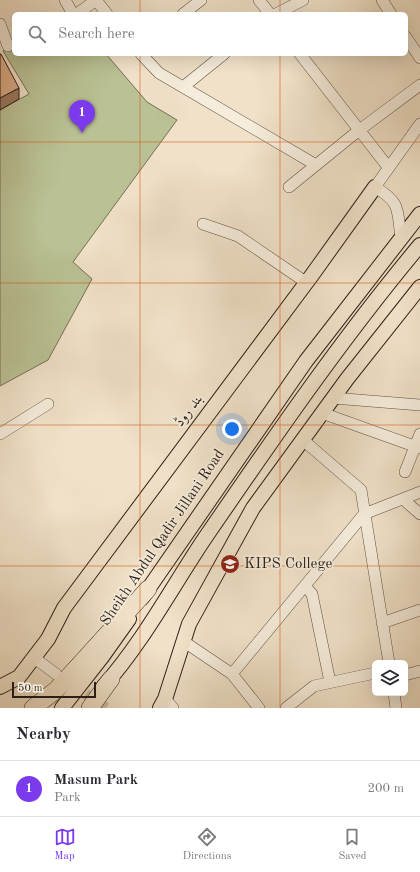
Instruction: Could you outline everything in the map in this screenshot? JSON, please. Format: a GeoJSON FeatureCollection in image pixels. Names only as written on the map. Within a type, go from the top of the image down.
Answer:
{"type":"FeatureCollection","features":[{"type":"Feature","properties":{"kind":"highway"},"geometry":{"type":"LineString","coordinates":[[33,708],[56,690],[148,589]]}},
{"type":"Feature","properties":{"kind":"highway"},"geometry":{"type":"LineString","coordinates":[[90,708],[111,679]]}},
{"type":"Feature","properties":{"kind":"main road","name":"بند روڈ"},"geometry":{"type":"LineString","coordinates":[[0,687],[19,677],[48,639],[64,608],[95,565],[306,283],[375,187]]}},
{"type":"Feature","properties":{"kind":"main road","name":"Sheikh Abdul Qadir Jillani Road"},"geometry":{"type":"LineString","coordinates":[[62,708],[102,657],[306,361],[420,214]]}},
{"type":"Feature","properties":{"kind":"main road"},"geometry":{"type":"LineString","coordinates":[[84,708],[111,679],[134,647],[207,536],[297,406],[395,275],[420,245]]}},
{"type":"Feature","properties":{"kind":"main road"},"geometry":{"type":"LineString","coordinates":[[166,705],[189,624],[253,508],[333,398],[420,287]]}},
{"type":"Feature","properties":{"kind":"street"},"geometry":{"type":"LineString","coordinates":[[65,0],[72,12]]}},
{"type":"Feature","properties":{"kind":"street"},"geometry":{"type":"LineString","coordinates":[[80,12],[96,0],[105,12]]}},
{"type":"Feature","properties":{"kind":"street"},"geometry":{"type":"LineString","coordinates":[[186,12],[202,0]]}},
{"type":"Feature","properties":{"kind":"street"},"geometry":{"type":"LineString","coordinates":[[259,0],[268,12]]}},
{"type":"Feature","properties":{"kind":"street"},"geometry":{"type":"LineString","coordinates":[[280,12],[303,0]]}},
{"type":"Feature","properties":{"kind":"street"},"geometry":{"type":"LineString","coordinates":[[382,0],[390,12]]}},
{"type":"Feature","properties":{"kind":"street"},"geometry":{"type":"LineString","coordinates":[[0,24],[7,47]]}},
{"type":"Feature","properties":{"kind":"street"},"geometry":{"type":"LineString","coordinates":[[408,41],[420,58]]}},
{"type":"Feature","properties":{"kind":"street"},"geometry":{"type":"LineString","coordinates":[[143,56],[159,74],[316,165]]}},
{"type":"Feature","properties":{"kind":"street"},"geometry":{"type":"LineString","coordinates":[[183,87],[222,56]]}},
{"type":"Feature","properties":{"kind":"street"},"geometry":{"type":"LineString","coordinates":[[302,56],[388,168]]}},
{"type":"Feature","properties":{"kind":"street"},"geometry":{"type":"LineString","coordinates":[[290,187],[358,131],[420,85]]}},
{"type":"Feature","properties":{"kind":"street"},"geometry":{"type":"LineString","coordinates":[[401,238],[395,202],[390,196],[375,187],[420,124]]}},
{"type":"Feature","properties":{"kind":"street"},"geometry":{"type":"LineString","coordinates":[[203,224],[238,236],[306,283]]}},
{"type":"Feature","properties":{"kind":"street"},"geometry":{"type":"LineString","coordinates":[[333,398],[420,405]]}},
{"type":"Feature","properties":{"kind":"street"},"geometry":{"type":"LineString","coordinates":[[0,434],[48,404]]}},
{"type":"Feature","properties":{"kind":"street"},"geometry":{"type":"LineString","coordinates":[[322,413],[418,447]]}},
{"type":"Feature","properties":{"kind":"street"},"geometry":{"type":"LineString","coordinates":[[405,472],[418,447],[420,434]]}},
{"type":"Feature","properties":{"kind":"street"},"geometry":{"type":"LineString","coordinates":[[303,440],[361,490],[388,660]]}},
{"type":"Feature","properties":{"kind":"street"},"geometry":{"type":"LineString","coordinates":[[232,674],[364,514],[420,492]]}},
{"type":"Feature","properties":{"kind":"street"},"geometry":{"type":"LineString","coordinates":[[403,499],[420,514]]}},
{"type":"Feature","properties":{"kind":"street"},"geometry":{"type":"LineString","coordinates":[[305,586],[312,594],[330,682]]}},
{"type":"Feature","properties":{"kind":"street"},"geometry":{"type":"LineString","coordinates":[[382,623],[420,610]]}},
{"type":"Feature","properties":{"kind":"street"},"geometry":{"type":"LineString","coordinates":[[183,641],[232,674],[259,708]]}},
{"type":"Feature","properties":{"kind":"street"},"geometry":{"type":"LineString","coordinates":[[33,657],[56,674]]}},
{"type":"Feature","properties":{"kind":"street"},"geometry":{"type":"LineString","coordinates":[[408,674],[420,671]]}},
{"type":"Feature","properties":{"kind":"street"},"geometry":{"type":"LineString","coordinates":[[286,708],[314,686],[372,674]]}},
{"type":"Feature","properties":{"kind":"street"},"geometry":{"type":"LineString","coordinates":[[394,696],[396,708]]}},
{"type":"Feature","properties":{"kind":"green space"},"geometry":{"type":"Polygon","coordinates":[[[12,47],[12,56],[108,56],[147,102],[177,120],[73,262],[92,279],[48,360],[0,386],[0,110],[29,94],[3,51],[12,47]]]}},
{"type":"Feature","properties":{"kind":"building"},"geometry":{"type":"Polygon","coordinates":[[[0,54],[19,88],[0,98],[0,54]]]}},
{"type":"Feature","properties":{"kind":"tunnel"},"geometry":{"type":"LineString","coordinates":[[72,685],[106,708]]}},
{"type":"Feature","properties":{"kind":"place","name":"Masum Park"},"geometry":{"type":"Point","coordinates":[82,133]}},
{"type":"Feature","properties":{"kind":"place","name":"KIPS College"},"geometry":{"type":"Point","coordinates":[230,564]}}]}
